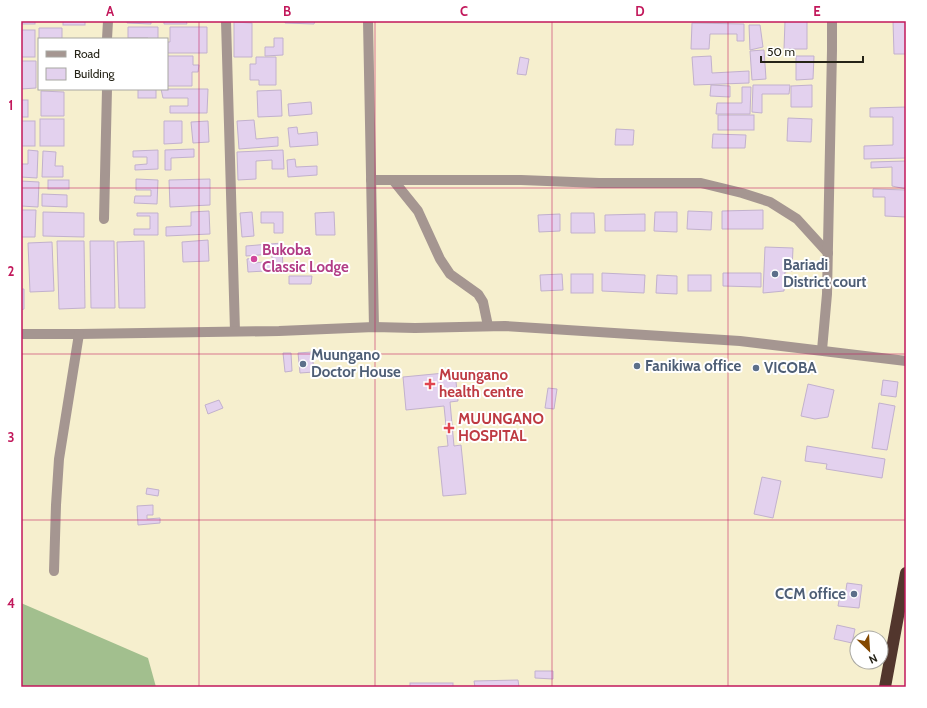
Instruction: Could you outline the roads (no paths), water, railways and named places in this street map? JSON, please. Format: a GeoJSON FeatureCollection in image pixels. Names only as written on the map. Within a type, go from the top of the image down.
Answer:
{"type":"FeatureCollection","features":[{"type":"Feature","properties":{"kind":"highway"},"geometry":{"type":"LineString","coordinates":[[885,687],[906,573]]}},
{"type":"Feature","properties":{"kind":"street"},"geometry":{"type":"LineString","coordinates":[[107,38],[108,21]]}},
{"type":"Feature","properties":{"kind":"street"},"geometry":{"type":"LineString","coordinates":[[226,21],[235,331]]}},
{"type":"Feature","properties":{"kind":"street"},"geometry":{"type":"LineString","coordinates":[[368,21],[374,327]]}},
{"type":"Feature","properties":{"kind":"street"},"geometry":{"type":"LineString","coordinates":[[822,350],[827,294],[831,142],[832,21]]}},
{"type":"Feature","properties":{"kind":"street"},"geometry":{"type":"LineString","coordinates":[[104,219],[107,90]]}},
{"type":"Feature","properties":{"kind":"street"},"geometry":{"type":"LineString","coordinates":[[371,180],[521,180],[599,183],[701,183],[742,193],[770,202],[797,219],[828,253]]}},
{"type":"Feature","properties":{"kind":"street"},"geometry":{"type":"LineString","coordinates":[[393,180],[418,211],[440,259],[450,274],[478,294],[483,302],[488,326]]}},
{"type":"Feature","properties":{"kind":"street"},"geometry":{"type":"LineString","coordinates":[[21,334],[505,326],[740,341],[906,361]]}},
{"type":"Feature","properties":{"kind":"street"},"geometry":{"type":"LineString","coordinates":[[54,571],[59,459],[79,334]]}},
{"type":"Feature","properties":{"kind":"place","name":"Bukoba Classic Lodge"},"geometry":{"type":"Point","coordinates":[254,259]}},
{"type":"Feature","properties":{"kind":"place","name":"Bariadi District court"},"geometry":{"type":"Point","coordinates":[775,274]}},
{"type":"Feature","properties":{"kind":"place","name":"Muungano Doctor House"},"geometry":{"type":"Point","coordinates":[303,364]}},
{"type":"Feature","properties":{"kind":"place","name":"Fanikiwa office"},"geometry":{"type":"Point","coordinates":[637,366]}},
{"type":"Feature","properties":{"kind":"place","name":"VICOBA"},"geometry":{"type":"Point","coordinates":[756,368]}},
{"type":"Feature","properties":{"kind":"place","name":"Muungano health centre"},"geometry":{"type":"Point","coordinates":[430,384]}},
{"type":"Feature","properties":{"kind":"place","name":"MUUNGANO HOSPITAL"},"geometry":{"type":"Point","coordinates":[449,428]}},
{"type":"Feature","properties":{"kind":"place","name":"CCM office"},"geometry":{"type":"Point","coordinates":[854,594]}}]}
